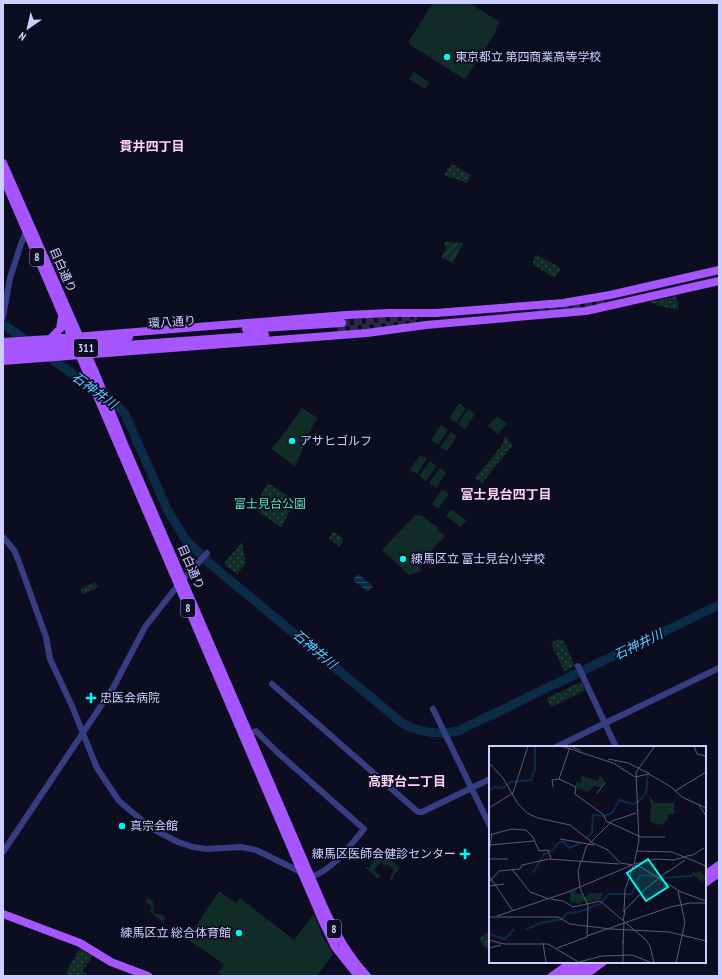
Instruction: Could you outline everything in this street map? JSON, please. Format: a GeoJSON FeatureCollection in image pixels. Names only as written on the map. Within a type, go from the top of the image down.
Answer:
{"type":"FeatureCollection","features":[{"type":"Feature","properties":{"kind":"main road","name":"目白通り"},"geometry":{"type":"LineString","coordinates":[[3,163],[92,375],[98,400],[181,583]]}},
{"type":"Feature","properties":{"kind":"main road","name":"目白通り"},"geometry":{"type":"LineString","coordinates":[[3,177],[62,314],[75,337]]}},
{"type":"Feature","properties":{"kind":"main road"},"geometry":{"type":"LineString","coordinates":[[3,361],[83,355],[223,340],[246,332],[346,315],[436,313],[563,303],[610,295],[719,270]]}},
{"type":"Feature","properties":{"kind":"main road"},"geometry":{"type":"LineString","coordinates":[[203,327],[246,332],[367,333],[433,324],[568,313],[605,307],[719,281]]}},
{"type":"Feature","properties":{"kind":"main road"},"geometry":{"type":"LineString","coordinates":[[50,340],[60,328],[62,314]]}},
{"type":"Feature","properties":{"kind":"main road","name":"環八通り"},"geometry":{"type":"LineString","coordinates":[[3,348],[213,331],[246,332],[340,326]]}},
{"type":"Feature","properties":{"kind":"main road"},"geometry":{"type":"LineString","coordinates":[[75,337],[203,327],[228,328],[246,332]]}},
{"type":"Feature","properties":{"kind":"main road"},"geometry":{"type":"LineString","coordinates":[[213,331],[228,328]]}},
{"type":"Feature","properties":{"kind":"main road","name":"環八通り"},"geometry":{"type":"LineString","coordinates":[[3,354],[168,342],[199,342],[246,332]]}},
{"type":"Feature","properties":{"kind":"main road","name":"311"},"geometry":{"type":"LineString","coordinates":[[3,342],[50,340],[75,337]]}},
{"type":"Feature","properties":{"kind":"main road"},"geometry":{"type":"LineString","coordinates":[[14,341],[5,346],[5,353],[11,358],[17,360]]}},
{"type":"Feature","properties":{"kind":"main road"},"geometry":{"type":"LineString","coordinates":[[92,375],[98,360],[109,352]]}},
{"type":"Feature","properties":{"kind":"main road","name":"目白通り"},"geometry":{"type":"LineString","coordinates":[[92,375],[100,386],[329,935],[343,958],[358,976]]}},
{"type":"Feature","properties":{"kind":"main road","name":"目白通り"},"geometry":{"type":"LineString","coordinates":[[246,735],[339,939],[347,952],[367,976]]}},
{"type":"Feature","properties":{"kind":"main road"},"geometry":{"type":"LineString","coordinates":[[706,877],[719,865]]}},
{"type":"Feature","properties":{"kind":"main road"},"geometry":{"type":"LineString","coordinates":[[706,877],[719,873]]}},
{"type":"Feature","properties":{"kind":"main road"},"geometry":{"type":"LineString","coordinates":[[3,914],[80,943],[111,962],[148,976]]}},
{"type":"Feature","properties":{"kind":"main road"},"geometry":{"type":"LineString","coordinates":[[552,976],[571,963]]}},
{"type":"Feature","properties":{"kind":"main road"},"geometry":{"type":"LineString","coordinates":[[562,976],[581,963]]}},
{"type":"Feature","properties":{"kind":"main road"},"geometry":{"type":"LineString","coordinates":[[572,976],[591,963]]}},
{"type":"Feature","properties":{"kind":"main road"},"geometry":{"type":"LineString","coordinates":[[584,976],[602,963]]}},
{"type":"Feature","properties":{"kind":"street"},"geometry":{"type":"LineString","coordinates":[[3,317],[10,278],[29,223]]}},
{"type":"Feature","properties":{"kind":"street"},"geometry":{"type":"LineString","coordinates":[[3,537],[14,550],[19,562],[46,637],[50,659],[72,706],[82,734],[97,768],[118,801],[157,831],[178,842],[193,847],[219,849],[241,847],[256,850],[311,877],[316,876],[334,864],[364,829],[277,752],[256,731],[246,735]]}},
{"type":"Feature","properties":{"kind":"street"},"geometry":{"type":"LineString","coordinates":[[3,852],[113,688],[145,627],[207,553]]}},
{"type":"Feature","properties":{"kind":"street"},"geometry":{"type":"LineString","coordinates":[[578,666],[616,746]]}},
{"type":"Feature","properties":{"kind":"street"},"geometry":{"type":"LineString","coordinates":[[558,746],[719,668]]}},
{"type":"Feature","properties":{"kind":"street"},"geometry":{"type":"LineString","coordinates":[[272,684],[418,812],[422,812],[489,780]]}},
{"type":"Feature","properties":{"kind":"street"},"geometry":{"type":"LineString","coordinates":[[433,709],[489,824]]}},
{"type":"Feature","properties":{"kind":"green space"},"geometry":{"type":"Polygon","coordinates":[[[433,3],[469,3],[500,22],[495,31],[496,32],[464,79],[410,45],[409,41],[433,3]]]}},
{"type":"Feature","properties":{"kind":"green space"},"geometry":{"type":"Polygon","coordinates":[[[414,72],[429,82],[425,89],[409,79],[414,72]]]}},
{"type":"Feature","properties":{"kind":"green space"},"geometry":{"type":"Polygon","coordinates":[[[452,164],[471,175],[467,183],[444,175],[452,164]]]}},
{"type":"Feature","properties":{"kind":"green space"},"geometry":{"type":"Polygon","coordinates":[[[444,242],[463,243],[453,263],[441,257],[446,249],[444,242]]]}},
{"type":"Feature","properties":{"kind":"green space"},"geometry":{"type":"Polygon","coordinates":[[[535,255],[561,268],[555,278],[534,265],[533,262],[535,255]]]}},
{"type":"Feature","properties":{"kind":"green space"},"geometry":{"type":"Polygon","coordinates":[[[676,296],[679,309],[668,308],[649,302],[676,296]]]}},
{"type":"Feature","properties":{"kind":"green space"},"geometry":{"type":"Polygon","coordinates":[[[459,403],[466,408],[456,423],[449,418],[459,403]]]}},
{"type":"Feature","properties":{"kind":"green space","name":"アサヒゴルフ"},"geometry":{"type":"Polygon","coordinates":[[[302,408],[318,418],[313,425],[295,466],[271,449],[302,408]]]}},
{"type":"Feature","properties":{"kind":"green space"},"geometry":{"type":"Polygon","coordinates":[[[468,409],[475,414],[465,429],[458,424],[468,409]]]}},
{"type":"Feature","properties":{"kind":"green space"},"geometry":{"type":"Polygon","coordinates":[[[497,416],[507,424],[498,434],[488,426],[497,416]]]}},
{"type":"Feature","properties":{"kind":"green space"},"geometry":{"type":"Polygon","coordinates":[[[441,425],[448,430],[438,445],[431,440],[441,425]]]}},
{"type":"Feature","properties":{"kind":"green space"},"geometry":{"type":"Polygon","coordinates":[[[451,432],[457,436],[447,451],[440,447],[451,432]]]}},
{"type":"Feature","properties":{"kind":"green space"},"geometry":{"type":"Polygon","coordinates":[[[505,436],[513,445],[482,483],[475,478],[503,444],[505,436]]]}},
{"type":"Feature","properties":{"kind":"green space"},"geometry":{"type":"Polygon","coordinates":[[[420,455],[427,459],[417,474],[410,470],[420,455]]]}},
{"type":"Feature","properties":{"kind":"green space"},"geometry":{"type":"Polygon","coordinates":[[[430,461],[437,466],[426,481],[419,476],[430,461]]]}},
{"type":"Feature","properties":{"kind":"green space"},"geometry":{"type":"Polygon","coordinates":[[[440,468],[446,473],[436,488],[429,483],[440,468]]]}},
{"type":"Feature","properties":{"kind":"green space","name":"富士見台公園"},"geometry":{"type":"Polygon","coordinates":[[[268,483],[288,496],[283,504],[291,509],[281,527],[253,508],[268,483]]]}},
{"type":"Feature","properties":{"kind":"green space"},"geometry":{"type":"Polygon","coordinates":[[[442,489],[449,494],[438,509],[432,504],[442,489]]]}},
{"type":"Feature","properties":{"kind":"green space"},"geometry":{"type":"Polygon","coordinates":[[[451,509],[466,520],[461,527],[446,516],[451,509]]]}},
{"type":"Feature","properties":{"kind":"green space"},"geometry":{"type":"Polygon","coordinates":[[[415,515],[420,515],[439,528],[437,530],[445,536],[419,564],[421,571],[409,575],[382,550],[415,515]]]}},
{"type":"Feature","properties":{"kind":"green space"},"geometry":{"type":"Polygon","coordinates":[[[333,532],[343,538],[340,547],[329,538],[333,532]]]}},
{"type":"Feature","properties":{"kind":"green space"},"geometry":{"type":"Polygon","coordinates":[[[242,542],[246,563],[237,574],[224,564],[242,542]]]}},
{"type":"Feature","properties":{"kind":"green space"},"geometry":{"type":"Polygon","coordinates":[[[95,582],[98,587],[84,594],[82,593],[80,589],[95,582]]]}},
{"type":"Feature","properties":{"kind":"green space"},"geometry":{"type":"Polygon","coordinates":[[[559,639],[563,640],[575,666],[564,671],[551,643],[559,639]]]}},
{"type":"Feature","properties":{"kind":"green space"},"geometry":{"type":"Polygon","coordinates":[[[581,682],[585,690],[551,707],[547,698],[581,682]]]}},
{"type":"Feature","properties":{"kind":"green space"},"geometry":{"type":"Polygon","coordinates":[[[379,849],[400,868],[393,876],[392,880],[390,878],[394,870],[388,864],[386,866],[381,862],[374,870],[380,876],[378,878],[365,867],[369,868],[379,849]]]}},
{"type":"Feature","properties":{"kind":"green space","name":"練馬区立 総合体育館"},"geometry":{"type":"Polygon","coordinates":[[[219,891],[236,903],[240,898],[294,940],[314,914],[323,937],[333,954],[317,976],[224,976],[218,973],[224,964],[187,939],[219,891]]]}},
{"type":"Feature","properties":{"kind":"green space"},"geometry":{"type":"Polygon","coordinates":[[[148,898],[154,902],[154,913],[163,915],[165,918],[164,923],[150,912],[152,907],[145,901],[148,898]]]}},
{"type":"Feature","properties":{"kind":"green space"},"geometry":{"type":"Polygon","coordinates":[[[489,932],[489,949],[484,946],[480,941],[480,938],[489,932]]]}},
{"type":"Feature","properties":{"kind":"green space"},"geometry":{"type":"Polygon","coordinates":[[[80,948],[93,956],[82,971],[88,976],[67,976],[67,971],[80,948]]]}},
{"type":"Feature","properties":{"kind":"water"},"geometry":{"type":"Polygon","coordinates":[[[358,574],[373,586],[368,592],[353,580],[358,574]]]}},
{"type":"Feature","properties":{"kind":"waterway","name":"石神井川"},"geometry":{"type":"LineString","coordinates":[[3,324],[31,344]]}},
{"type":"Feature","properties":{"kind":"waterway","name":"石神井川"},"geometry":{"type":"LineString","coordinates":[[46,355],[116,405],[125,414],[168,511],[185,539],[208,562],[402,723],[415,729],[436,733],[458,731],[719,605]]}},
{"type":"Feature","properties":{"kind":"tunnel"},"geometry":{"type":"LineString","coordinates":[[537,312],[607,303]]}},
{"type":"Feature","properties":{"kind":"tunnel"},"geometry":{"type":"LineString","coordinates":[[342,323],[417,316]]}},
{"type":"Feature","properties":{"kind":"tunnel"},"geometry":{"type":"LineString","coordinates":[[338,330],[416,323]]}},
{"type":"Feature","properties":{"kind":"place","name":"東京都立 第四商業高等学校"},"geometry":{"type":"Point","coordinates":[447,57]}},
{"type":"Feature","properties":{"kind":"place","name":"アサヒゴルフ"},"geometry":{"type":"Point","coordinates":[292,441]}},
{"type":"Feature","properties":{"kind":"place","name":"練馬区立 富士見台小学校"},"geometry":{"type":"Point","coordinates":[403,559]}},
{"type":"Feature","properties":{"kind":"place","name":"忠医会病院"},"geometry":{"type":"Point","coordinates":[91,698]}},
{"type":"Feature","properties":{"kind":"place","name":"真宗会館"},"geometry":{"type":"Point","coordinates":[122,826]}},
{"type":"Feature","properties":{"kind":"place","name":"練馬区医師会健診センター"},"geometry":{"type":"Point","coordinates":[465,854]}},
{"type":"Feature","properties":{"kind":"place","name":"練馬区立 総合体育館"},"geometry":{"type":"Point","coordinates":[239,933]}},
{"type":"Feature","properties":{"kind":"district","name":"貫井四丁目"},"geometry":{"type":"Point","coordinates":[152,146]}},
{"type":"Feature","properties":{"kind":"district","name":"富士見台四丁目"},"geometry":{"type":"Point","coordinates":[506,494]}},
{"type":"Feature","properties":{"kind":"district","name":"高野台二丁目"},"geometry":{"type":"Point","coordinates":[407,781]}}]}
